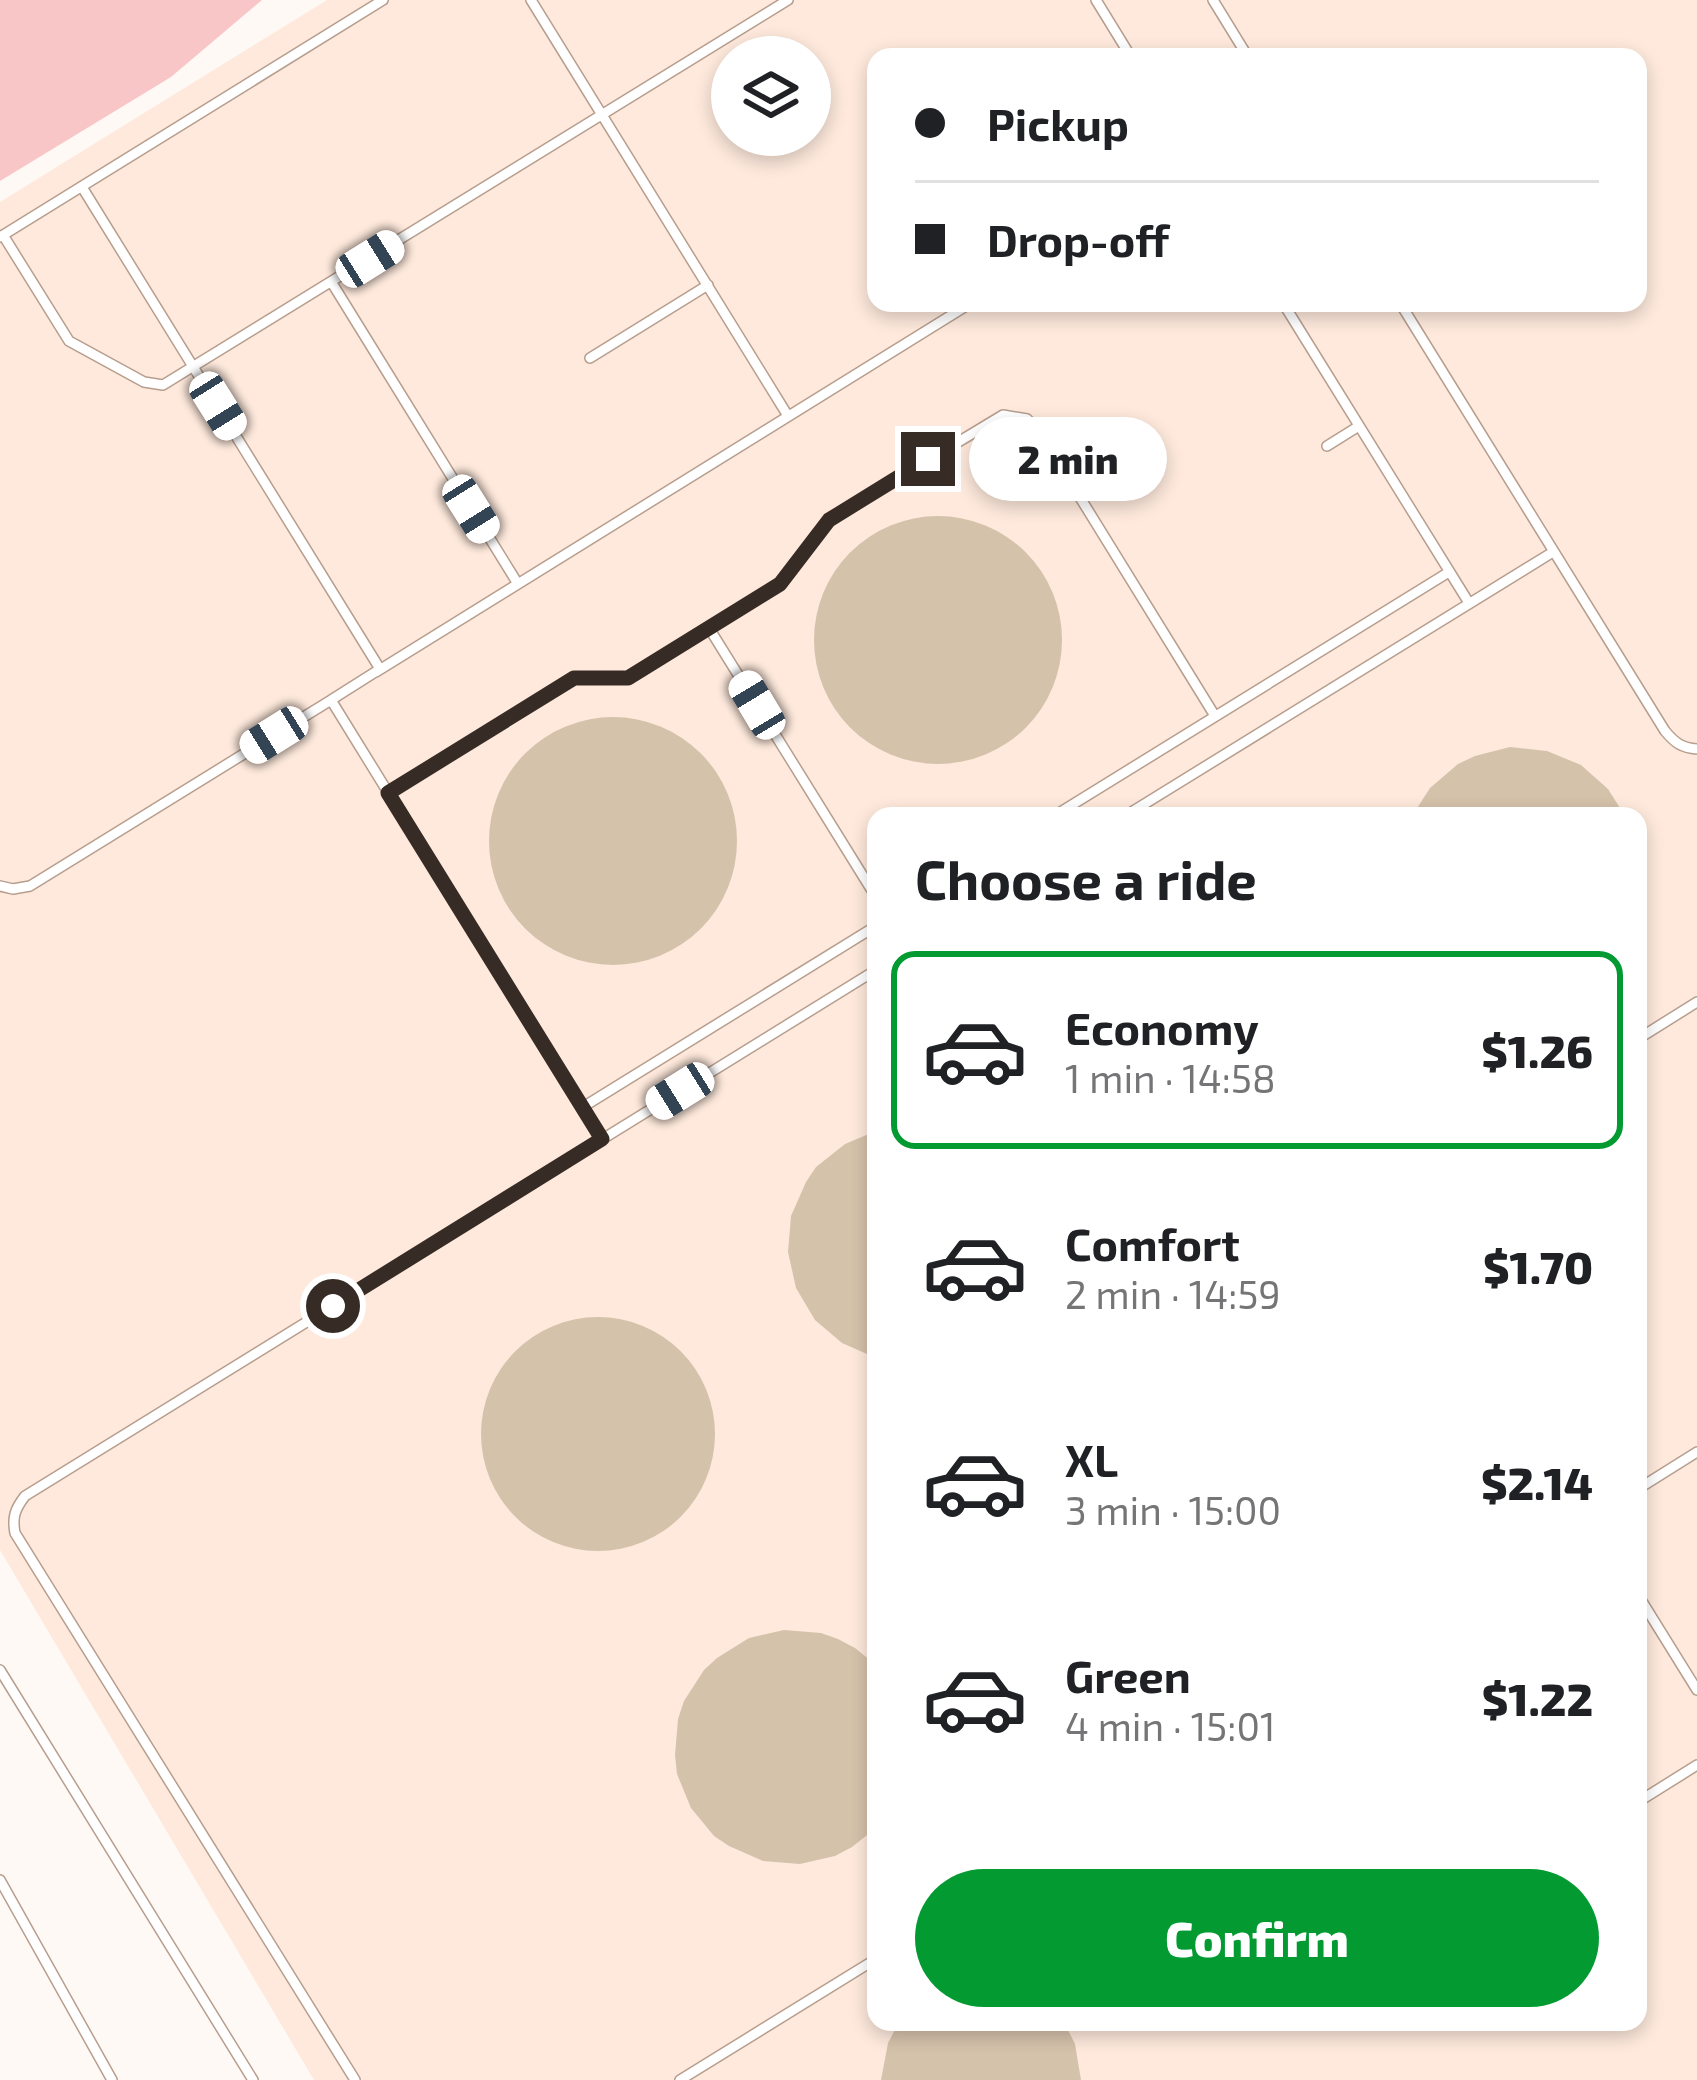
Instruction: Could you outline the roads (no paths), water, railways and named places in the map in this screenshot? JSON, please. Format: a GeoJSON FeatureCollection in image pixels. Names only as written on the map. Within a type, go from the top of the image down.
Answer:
{"type":"FeatureCollection","features":[{"type":"Feature","properties":{"kind":"lane"},"geometry":{"type":"LineString","coordinates":[[383,0],[2,237],[68,341],[150,385],[170,383],[788,0]]}},
{"type":"Feature","properties":{"kind":"lane"},"geometry":{"type":"LineString","coordinates":[[531,0],[788,416]]}},
{"type":"Feature","properties":{"kind":"lane"},"geometry":{"type":"LineString","coordinates":[[1096,0],[1125,48]]}},
{"type":"Feature","properties":{"kind":"lane"},"geometry":{"type":"LineString","coordinates":[[1213,0],[1242,48]]}},
{"type":"Feature","properties":{"kind":"lane"},"geometry":{"type":"LineString","coordinates":[[82,187],[380,669],[331,700],[602,1139]]}},
{"type":"Feature","properties":{"kind":"lane"},"geometry":{"type":"LineString","coordinates":[[332,283],[518,584]]}},
{"type":"Feature","properties":{"kind":"lane"},"geometry":{"type":"LineString","coordinates":[[590,358],[708,285]]}},
{"type":"Feature","properties":{"kind":"lane"},"geometry":{"type":"LineString","coordinates":[[0,886],[30,886],[956,312]]}},
{"type":"Feature","properties":{"kind":"lane"},"geometry":{"type":"LineString","coordinates":[[1289,312],[1469,603]]}},
{"type":"Feature","properties":{"kind":"lane"},"geometry":{"type":"LineString","coordinates":[[1406,312],[1665,731],[1685,748],[1697,748]]}},
{"type":"Feature","properties":{"kind":"lane"},"geometry":{"type":"LineString","coordinates":[[388,793],[574,678],[628,678],[780,584],[829,520],[995,418],[1011,414],[1027,419],[1039,431],[1215,716]]}},
{"type":"Feature","properties":{"kind":"lane"},"geometry":{"type":"LineString","coordinates":[[1327,446],[1359,426]]}},
{"type":"Feature","properties":{"kind":"lane"},"geometry":{"type":"LineString","coordinates":[[1140,807],[1553,552]]}},
{"type":"Feature","properties":{"kind":"lane"},"geometry":{"type":"LineString","coordinates":[[1068,807],[1449,572]]}},
{"type":"Feature","properties":{"kind":"lane"},"geometry":{"type":"LineString","coordinates":[[710,628],[867,882]]}},
{"type":"Feature","properties":{"kind":"lane"},"geometry":{"type":"LineString","coordinates":[[583,1107],[867,932]]}},
{"type":"Feature","properties":{"kind":"lane"},"geometry":{"type":"LineString","coordinates":[[355,2080],[15,1534],[16,1508],[25,1496],[867,976]]}},
{"type":"Feature","properties":{"kind":"lane"},"geometry":{"type":"LineString","coordinates":[[1647,1033],[1697,1002]]}},
{"type":"Feature","properties":{"kind":"lane"},"geometry":{"type":"LineString","coordinates":[[1647,1483],[1697,1452]]}},
{"type":"Feature","properties":{"kind":"lane"},"geometry":{"type":"LineString","coordinates":[[1647,1609],[1697,1690]]}},
{"type":"Feature","properties":{"kind":"lane"},"geometry":{"type":"LineString","coordinates":[[0,1670],[253,2080]]}},
{"type":"Feature","properties":{"kind":"lane"},"geometry":{"type":"LineString","coordinates":[[1647,1796],[1697,1765]]}},
{"type":"Feature","properties":{"kind":"lane"},"geometry":{"type":"LineString","coordinates":[[0,1880],[112,2080]]}},
{"type":"Feature","properties":{"kind":"lane"},"geometry":{"type":"LineString","coordinates":[[680,2080],[867,1965]]}}]}
